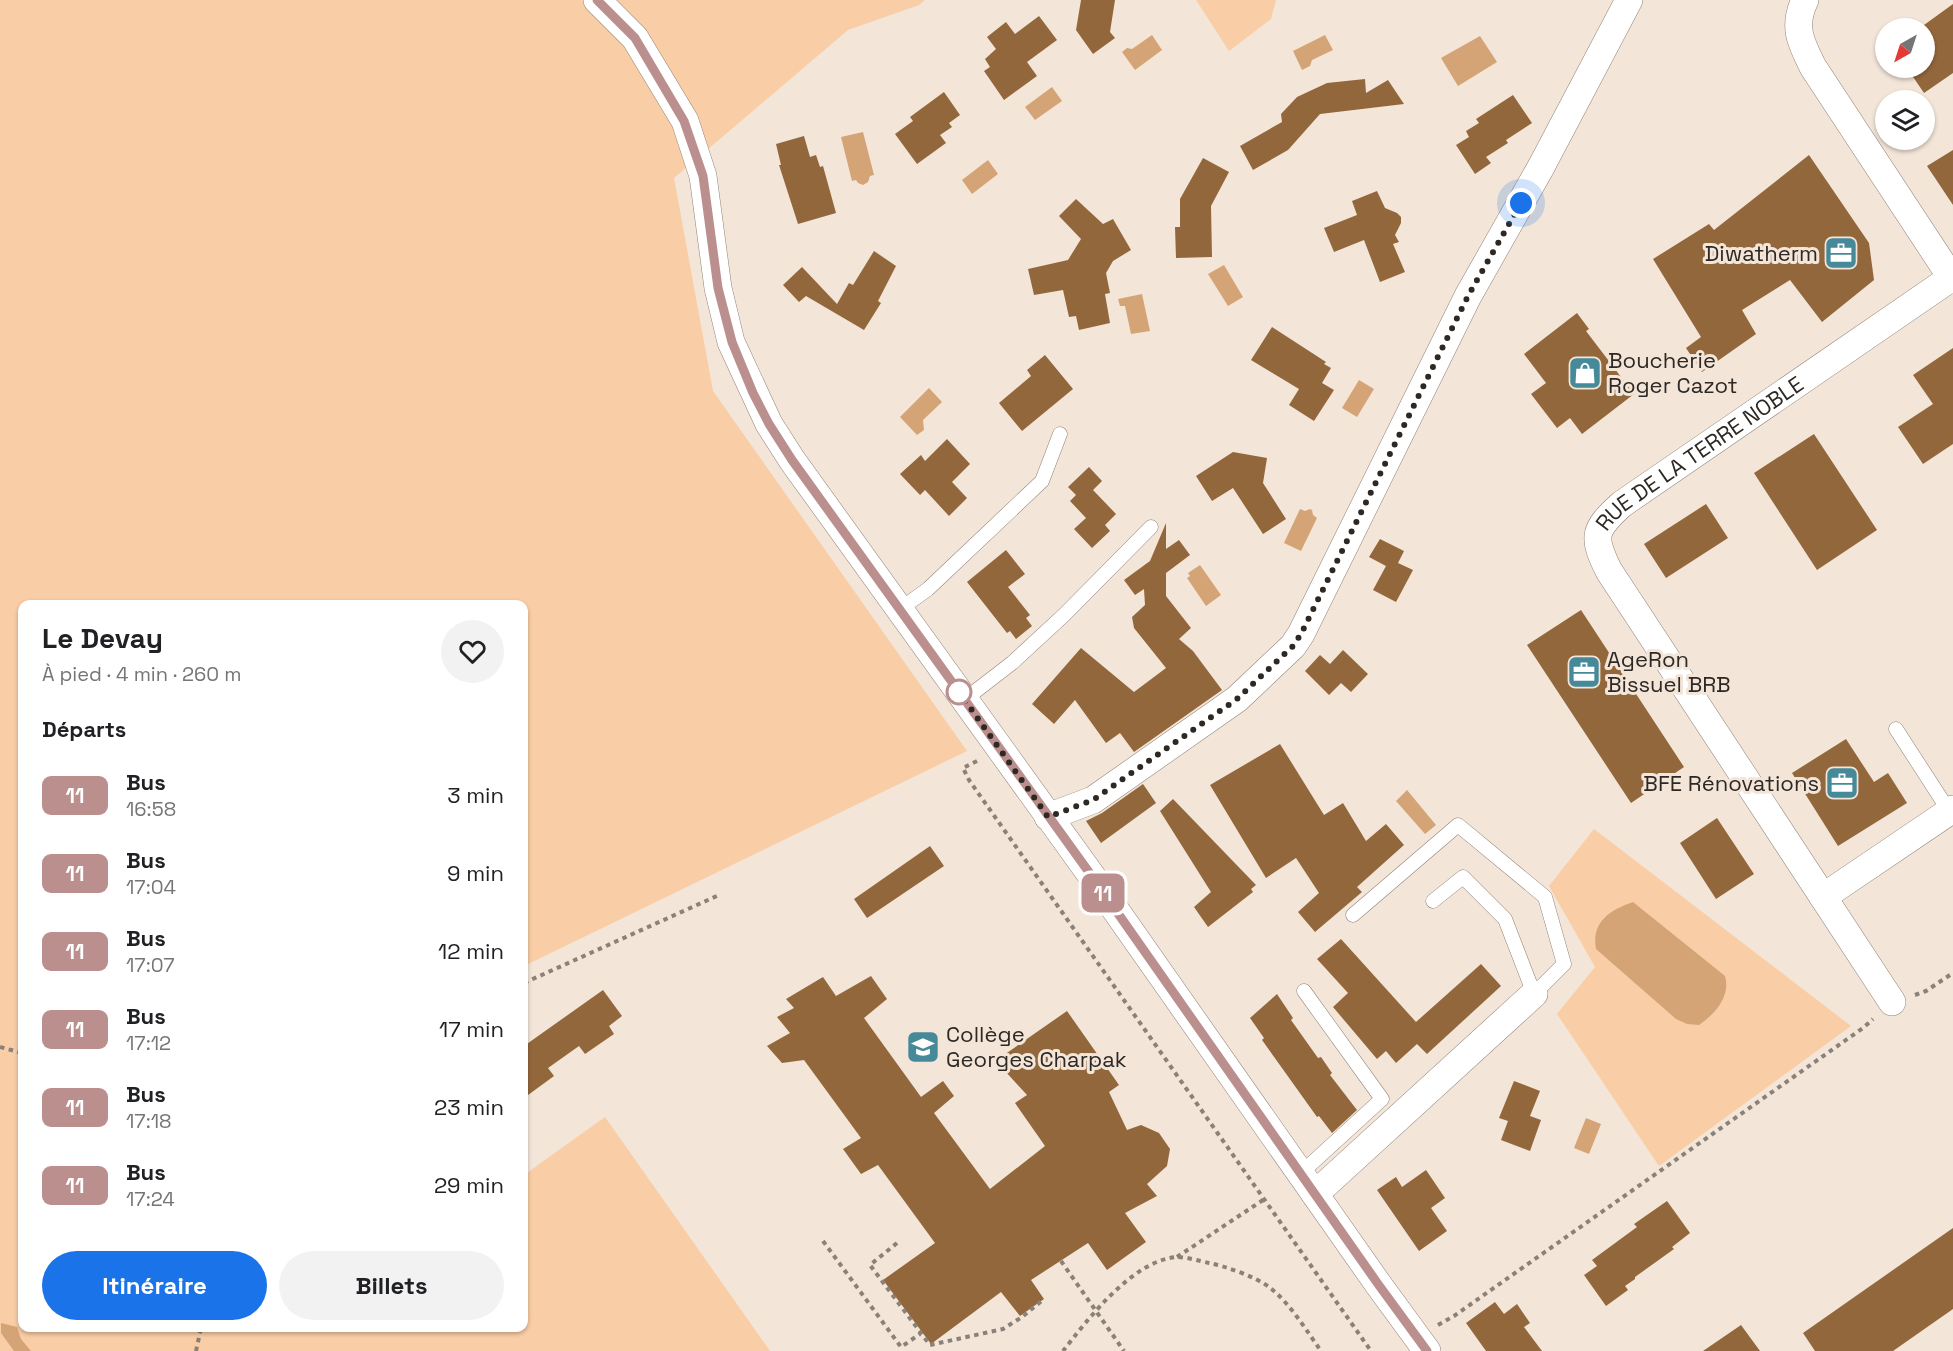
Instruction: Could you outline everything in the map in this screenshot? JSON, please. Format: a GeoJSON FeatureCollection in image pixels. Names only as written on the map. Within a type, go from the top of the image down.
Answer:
{"type":"FeatureCollection","features":[{"type":"Feature","properties":{"kind":"street"},"geometry":{"type":"LineString","coordinates":[[597,0],[635,38],[684,121],[703,176],[718,288],[732,342],[753,393],[769,424],[792,460],[1422,1344]]}},
{"type":"Feature","properties":{"kind":"street"},"geometry":{"type":"LineString","coordinates":[[1048,817],[1093,800],[1237,699],[1293,646],[1468,296],[1541,167],[1629,0]]}},
{"type":"Feature","properties":{"kind":"street"},"geometry":{"type":"LineString","coordinates":[[1805,0],[1800,9],[1798,36],[1813,67],[1952,279]]}},
{"type":"Feature","properties":{"kind":"street","name":"RUE DE LA TERRE NOBLE"},"geometry":{"type":"LineString","coordinates":[[1892,1002],[1609,571],[1597,549],[1598,535],[1602,522],[1622,504],[1952,279]]}},
{"type":"Feature","properties":{"kind":"street"},"geometry":{"type":"LineString","coordinates":[[1823,897],[1951,810]]}},
{"type":"Feature","properties":{"kind":"street"},"geometry":{"type":"LineString","coordinates":[[1308,1184],[1534,994]]}},
{"type":"Feature","properties":{"kind":"lane"},"geometry":{"type":"LineString","coordinates":[[899,610],[927,589],[1042,480],[1060,434]]}},
{"type":"Feature","properties":{"kind":"lane"},"geometry":{"type":"LineString","coordinates":[[964,700],[1012,663],[1064,615],[1151,527]]}},
{"type":"Feature","properties":{"kind":"lane"},"geometry":{"type":"LineString","coordinates":[[1896,729],[1951,810]]}},
{"type":"Feature","properties":{"kind":"lane"},"geometry":{"type":"LineString","coordinates":[[1353,915],[1458,825],[1545,897],[1564,964],[1534,994],[1505,919],[1462,877],[1433,901]]}},
{"type":"Feature","properties":{"kind":"lane"},"geometry":{"type":"LineString","coordinates":[[1304,991],[1382,1099],[1308,1184]]}},
{"type":"Feature","properties":{"kind":"path"},"geometry":{"type":"LineString","coordinates":[[969,780],[1371,1351]]}},
{"type":"Feature","properties":{"kind":"path"},"geometry":{"type":"LineString","coordinates":[[528,981],[719,895]]}},
{"type":"Feature","properties":{"kind":"path"},"geometry":{"type":"LineString","coordinates":[[1422,1344],[1464,1309],[1844,1042],[1892,1002],[1926,991],[1953,973]]}},
{"type":"Feature","properties":{"kind":"path"},"geometry":{"type":"LineString","coordinates":[[0,1047],[18,1052]]}},
{"type":"Feature","properties":{"kind":"path"},"geometry":{"type":"LineString","coordinates":[[1063,1351],[1095,1309],[1149,1265],[1178,1257],[1263,1200]]}},
{"type":"Feature","properties":{"kind":"path"},"geometry":{"type":"LineString","coordinates":[[824,1241],[901,1347],[920,1334]]}},
{"type":"Feature","properties":{"kind":"path"},"geometry":{"type":"LineString","coordinates":[[897,1243],[870,1265],[930,1345],[1003,1329],[1044,1299]]}},
{"type":"Feature","properties":{"kind":"path"},"geometry":{"type":"LineString","coordinates":[[1178,1257],[1223,1265],[1268,1287],[1287,1306],[1321,1351]]}},
{"type":"Feature","properties":{"kind":"path"},"geometry":{"type":"LineString","coordinates":[[1061,1261],[1124,1351]]}},
{"type":"Feature","properties":{"kind":"path"},"geometry":{"type":"LineString","coordinates":[[196,1351],[200,1332]]}},
{"type":"Feature","properties":{"kind":"shaded area"},"geometry":{"type":"Polygon","coordinates":[[[0,0],[925,0],[919,5],[848,30],[674,178],[713,391],[967,751],[528,964],[528,600],[18,600],[18,1332],[528,1332],[528,1172],[605,1117],[770,1351],[0,1351],[0,0]]]}},
{"type":"Feature","properties":{"kind":"shaded area"},"geometry":{"type":"Polygon","coordinates":[[[1196,0],[1276,0],[1271,19],[1229,51],[1196,0]]]}},
{"type":"Feature","properties":{"kind":"shaded area"},"geometry":{"type":"Polygon","coordinates":[[[1152,35],[1162,50],[1135,70],[1122,52],[1127,48],[1132,49],[1152,35]]]}},
{"type":"Feature","properties":{"kind":"shaded area"},"geometry":{"type":"Polygon","coordinates":[[[1325,35],[1333,50],[1312,60],[1310,66],[1302,70],[1293,51],[1325,35]]]}},
{"type":"Feature","properties":{"kind":"shaded area"},"geometry":{"type":"Polygon","coordinates":[[[1480,36],[1497,62],[1458,86],[1441,58],[1480,36]]]}},
{"type":"Feature","properties":{"kind":"shaded area"},"geometry":{"type":"Polygon","coordinates":[[[1052,87],[1062,101],[1035,120],[1025,107],[1052,87]]]}},
{"type":"Feature","properties":{"kind":"shaded area"},"geometry":{"type":"Polygon","coordinates":[[[863,132],[874,175],[870,176],[868,182],[863,185],[856,180],[852,181],[841,137],[863,132]]]}},
{"type":"Feature","properties":{"kind":"shaded area"},"geometry":{"type":"Polygon","coordinates":[[[988,160],[998,174],[972,194],[962,180],[988,160]]]}},
{"type":"Feature","properties":{"kind":"shaded area"},"geometry":{"type":"Polygon","coordinates":[[[1224,265],[1243,297],[1228,306],[1208,274],[1224,265]]]}},
{"type":"Feature","properties":{"kind":"shaded area"},"geometry":{"type":"Polygon","coordinates":[[[1142,294],[1150,331],[1131,334],[1125,306],[1120,306],[1118,299],[1142,294]]]}},
{"type":"Feature","properties":{"kind":"shaded area"},"geometry":{"type":"Polygon","coordinates":[[[1359,380],[1374,389],[1357,417],[1342,408],[1359,380]]]}},
{"type":"Feature","properties":{"kind":"shaded area"},"geometry":{"type":"Polygon","coordinates":[[[929,388],[942,402],[923,420],[924,430],[917,435],[900,417],[929,388]]]}},
{"type":"Feature","properties":{"kind":"shaded area"},"geometry":{"type":"Polygon","coordinates":[[[1300,509],[1312,510],[1313,515],[1317,518],[1301,551],[1284,543],[1300,509]]]}},
{"type":"Feature","properties":{"kind":"shaded area"},"geometry":{"type":"Polygon","coordinates":[[[1200,565],[1221,595],[1206,606],[1187,578],[1190,576],[1188,573],[1200,565]]]}},
{"type":"Feature","properties":{"kind":"shaded area"},"geometry":{"type":"Polygon","coordinates":[[[1407,790],[1436,825],[1425,834],[1396,801],[1407,790]]]}},
{"type":"Feature","properties":{"kind":"shaded area"},"geometry":{"type":"Polygon","coordinates":[[[1594,829],[1851,1026],[1659,1166],[1557,1014],[1595,967],[1549,886],[1594,829]]]}},
{"type":"Feature","properties":{"kind":"shaded area"},"geometry":{"type":"Polygon","coordinates":[[[1633,902],[1725,976],[1724,997],[1711,1016],[1699,1025],[1687,1024],[1676,1019],[1596,949],[1596,931],[1599,924],[1610,913],[1633,902]]]}},
{"type":"Feature","properties":{"kind":"shaded area"},"geometry":{"type":"Polygon","coordinates":[[[1586,1118],[1601,1124],[1589,1154],[1574,1148],[1586,1118]]]}},
{"type":"Feature","properties":{"kind":"shaded area"},"geometry":{"type":"Polygon","coordinates":[[[1,1323],[17,1327],[21,1339],[31,1351],[14,1351],[1,1333],[1,1323]]]}},
{"type":"Feature","properties":{"kind":"building"},"geometry":{"type":"Polygon","coordinates":[[[1081,0],[1115,0],[1110,32],[1115,38],[1093,54],[1076,30],[1081,0]]]}},
{"type":"Feature","properties":{"kind":"building"},"geometry":{"type":"Polygon","coordinates":[[[1953,4],[1953,73],[1928,90],[1922,90],[1914,78],[1935,78],[1934,18],[1953,4]]]}},
{"type":"Feature","properties":{"kind":"building"},"geometry":{"type":"Polygon","coordinates":[[[1039,16],[1057,40],[1027,62],[1037,76],[1004,100],[984,71],[990,67],[985,59],[996,49],[987,37],[1006,22],[1015,34],[1039,16]]]}},
{"type":"Feature","properties":{"kind":"building"},"geometry":{"type":"Polygon","coordinates":[[[1365,79],[1366,93],[1388,80],[1404,104],[1320,114],[1288,150],[1253,170],[1240,146],[1282,122],[1281,114],[1297,97],[1327,83],[1365,79]]]}},
{"type":"Feature","properties":{"kind":"building"},"geometry":{"type":"Polygon","coordinates":[[[944,92],[960,115],[949,123],[952,127],[940,135],[946,143],[917,164],[895,134],[913,121],[910,117],[944,92]]]}},
{"type":"Feature","properties":{"kind":"building"},"geometry":{"type":"Polygon","coordinates":[[[1513,95],[1532,123],[1506,140],[1508,143],[1486,157],[1491,163],[1475,174],[1456,145],[1469,137],[1466,131],[1479,123],[1476,119],[1513,95]]]}},
{"type":"Feature","properties":{"kind":"building"},"geometry":{"type":"Polygon","coordinates":[[[804,136],[810,157],[816,155],[820,167],[823,166],[836,213],[798,224],[779,165],[781,165],[776,144],[804,136]]]}},
{"type":"Feature","properties":{"kind":"building"},"geometry":{"type":"Polygon","coordinates":[[[1953,150],[1953,205],[1927,166],[1953,150]]]}},
{"type":"Feature","properties":{"kind":"building"},"geometry":{"type":"Polygon","coordinates":[[[1809,155],[1869,243],[1874,280],[1822,322],[1790,280],[1742,310],[1756,334],[1702,372],[1686,348],[1701,337],[1653,259],[1709,224],[1714,230],[1809,155]]]}},
{"type":"Feature","properties":{"kind":"building"},"geometry":{"type":"Polygon","coordinates":[[[1203,158],[1229,172],[1211,206],[1212,257],[1176,258],[1175,227],[1180,227],[1180,199],[1203,158]]]}},
{"type":"Feature","properties":{"kind":"building"},"geometry":{"type":"Polygon","coordinates":[[[1377,191],[1385,208],[1401,217],[1401,223],[1395,235],[1399,242],[1393,244],[1405,272],[1380,282],[1364,240],[1334,252],[1324,228],[1357,215],[1352,201],[1377,191]]]}},
{"type":"Feature","properties":{"kind":"building"},"geometry":{"type":"Polygon","coordinates":[[[1076,199],[1103,224],[1113,219],[1131,250],[1113,261],[1106,273],[1110,293],[1105,294],[1110,323],[1079,330],[1076,316],[1069,317],[1063,290],[1034,295],[1028,269],[1068,260],[1081,239],[1059,216],[1076,199]]]}},
{"type":"Feature","properties":{"kind":"building"},"geometry":{"type":"Polygon","coordinates":[[[874,251],[896,266],[878,301],[881,303],[864,330],[806,296],[799,302],[783,285],[802,267],[837,304],[849,283],[853,285],[874,251]]]}},
{"type":"Feature","properties":{"kind":"building"},"geometry":{"type":"Polygon","coordinates":[[[1577,313],[1589,329],[1586,331],[1634,394],[1582,434],[1570,418],[1557,428],[1531,394],[1546,383],[1524,354],[1577,313]]]}},
{"type":"Feature","properties":{"kind":"building"},"geometry":{"type":"Polygon","coordinates":[[[1272,327],[1326,362],[1324,364],[1331,368],[1322,383],[1334,390],[1314,421],[1289,405],[1299,389],[1251,360],[1272,327]]]}},
{"type":"Feature","properties":{"kind":"building"},"geometry":{"type":"Polygon","coordinates":[[[1953,348],[1953,444],[1923,464],[1898,427],[1933,404],[1913,375],[1953,348]]]}},
{"type":"Feature","properties":{"kind":"building"},"geometry":{"type":"Polygon","coordinates":[[[1045,355],[1073,389],[1022,431],[999,403],[1031,376],[1027,370],[1045,355]]]}},
{"type":"Feature","properties":{"kind":"building"},"geometry":{"type":"Polygon","coordinates":[[[1814,434],[1877,530],[1817,570],[1754,473],[1814,434]]]}},
{"type":"Feature","properties":{"kind":"building"},"geometry":{"type":"Polygon","coordinates":[[[947,439],[970,464],[952,482],[967,498],[949,516],[925,490],[920,495],[900,474],[921,455],[925,461],[947,439]]]}},
{"type":"Feature","properties":{"kind":"building"},"geometry":{"type":"Polygon","coordinates":[[[1233,452],[1267,458],[1263,483],[1286,519],[1263,534],[1233,488],[1212,501],[1196,476],[1233,452]]]}},
{"type":"Feature","properties":{"kind":"building"},"geometry":{"type":"Polygon","coordinates":[[[1089,467],[1102,481],[1093,490],[1116,514],[1105,525],[1110,531],[1092,548],[1074,529],[1086,518],[1070,501],[1076,495],[1068,487],[1089,467]]]}},
{"type":"Feature","properties":{"kind":"building"},"geometry":{"type":"Polygon","coordinates":[[[1706,504],[1728,538],[1666,578],[1644,544],[1706,504]]]}},
{"type":"Feature","properties":{"kind":"building"},"geometry":{"type":"Polygon","coordinates":[[[1166,523],[1166,549],[1179,540],[1190,555],[1166,573],[1166,596],[1191,628],[1179,639],[1193,651],[1222,690],[1134,752],[1120,733],[1106,743],[1075,700],[1054,724],[1032,704],[1081,648],[1134,692],[1166,668],[1134,628],[1132,617],[1145,605],[1144,589],[1135,595],[1124,580],[1150,561],[1166,523]]]}},
{"type":"Feature","properties":{"kind":"building"},"geometry":{"type":"Polygon","coordinates":[[[1380,539],[1404,551],[1398,563],[1413,570],[1396,602],[1373,590],[1386,566],[1369,557],[1380,539]]]}},
{"type":"Feature","properties":{"kind":"building"},"geometry":{"type":"Polygon","coordinates":[[[1006,550],[1025,574],[1008,587],[1030,615],[1026,618],[1032,626],[1016,639],[1010,631],[1007,633],[967,582],[1006,550]]]}},
{"type":"Feature","properties":{"kind":"building"},"geometry":{"type":"Polygon","coordinates":[[[1581,610],[1684,767],[1631,803],[1527,645],[1581,610]]]}},
{"type":"Feature","properties":{"kind":"building"},"geometry":{"type":"Polygon","coordinates":[[[1343,650],[1368,674],[1351,692],[1341,683],[1329,695],[1305,671],[1320,655],[1330,664],[1343,650]]]}},
{"type":"Feature","properties":{"kind":"building"},"geometry":{"type":"Polygon","coordinates":[[[1846,739],[1874,782],[1888,773],[1907,803],[1838,846],[1792,773],[1846,739]]]}},
{"type":"Feature","properties":{"kind":"building"},"geometry":{"type":"Polygon","coordinates":[[[1280,744],[1324,815],[1343,803],[1366,841],[1386,824],[1404,845],[1357,887],[1362,892],[1315,932],[1298,912],[1319,893],[1296,858],[1266,878],[1210,785],[1280,744]]]}},
{"type":"Feature","properties":{"kind":"building"},"geometry":{"type":"Polygon","coordinates":[[[1143,784],[1156,803],[1101,843],[1086,821],[1102,813],[1143,784]]]}},
{"type":"Feature","properties":{"kind":"building"},"geometry":{"type":"Polygon","coordinates":[[[1173,799],[1256,885],[1251,889],[1253,892],[1208,927],[1194,907],[1211,892],[1160,811],[1173,799]]]}},
{"type":"Feature","properties":{"kind":"building"},"geometry":{"type":"Polygon","coordinates":[[[1717,818],[1754,874],[1716,899],[1680,843],[1717,818]]]}},
{"type":"Feature","properties":{"kind":"building"},"geometry":{"type":"Polygon","coordinates":[[[930,846],[944,866],[867,918],[854,899],[930,846]]]}},
{"type":"Feature","properties":{"kind":"building"},"geometry":{"type":"Polygon","coordinates":[[[1341,939],[1416,1022],[1481,964],[1501,986],[1427,1054],[1417,1044],[1396,1063],[1386,1051],[1377,1059],[1333,1007],[1348,993],[1317,959],[1341,939]]]}},
{"type":"Feature","properties":{"kind":"building","name":"Collège Georges Charpak"},"geometry":{"type":"Polygon","coordinates":[[[871,976],[887,999],[864,1018],[921,1097],[943,1081],[954,1096],[934,1113],[990,1189],[1045,1146],[1015,1103],[1027,1095],[1005,1071],[1004,1055],[1067,1011],[1119,1085],[1109,1092],[1127,1130],[1141,1125],[1159,1133],[1170,1149],[1167,1166],[1147,1184],[1157,1196],[1125,1213],[1146,1242],[1107,1270],[1088,1243],[1031,1280],[1044,1299],[1020,1316],[1001,1292],[931,1344],[883,1280],[935,1243],[878,1165],[861,1174],[843,1149],[861,1138],[804,1060],[782,1063],[767,1046],[790,1033],[777,1017],[794,1008],[786,999],[823,977],[836,996],[871,976]]]}},
{"type":"Feature","properties":{"kind":"building"},"geometry":{"type":"Polygon","coordinates":[[[603,990],[622,1016],[609,1026],[614,1034],[585,1054],[579,1046],[548,1068],[554,1076],[528,1095],[528,1043],[603,990]]]}},
{"type":"Feature","properties":{"kind":"building"},"geometry":{"type":"Polygon","coordinates":[[[1277,994],[1293,1018],[1291,1020],[1318,1058],[1321,1057],[1332,1073],[1330,1075],[1357,1110],[1332,1133],[1319,1116],[1317,1117],[1262,1040],[1264,1038],[1250,1018],[1277,994]]]}},
{"type":"Feature","properties":{"kind":"building"},"geometry":{"type":"Polygon","coordinates":[[[1514,1081],[1540,1091],[1530,1116],[1541,1120],[1530,1151],[1501,1140],[1508,1121],[1499,1118],[1514,1081]]]}},
{"type":"Feature","properties":{"kind":"building"},"geometry":{"type":"Polygon","coordinates":[[[1426,1170],[1445,1198],[1431,1208],[1447,1231],[1419,1251],[1377,1190],[1396,1177],[1402,1187],[1426,1170]]]}},
{"type":"Feature","properties":{"kind":"building"},"geometry":{"type":"Polygon","coordinates":[[[1667,1201],[1690,1233],[1672,1247],[1674,1249],[1635,1277],[1625,1286],[1628,1290],[1606,1306],[1584,1275],[1597,1266],[1592,1260],[1637,1227],[1634,1224],[1667,1201]]]}},
{"type":"Feature","properties":{"kind":"building"},"geometry":{"type":"Polygon","coordinates":[[[1953,1228],[1953,1309],[1893,1351],[1815,1351],[1803,1333],[1953,1228]]]}},
{"type":"Feature","properties":{"kind":"building"},"geometry":{"type":"Polygon","coordinates":[[[1495,1302],[1504,1314],[1517,1304],[1530,1323],[1524,1327],[1542,1351],[1486,1351],[1466,1323],[1495,1302]]]}},
{"type":"Feature","properties":{"kind":"building"},"geometry":{"type":"Polygon","coordinates":[[[1741,1325],[1760,1351],[1703,1351],[1741,1325]]]}},
{"type":"Feature","properties":{"kind":"bus line","name":"11"},"geometry":{"type":"LineString","coordinates":[[597,0],[635,38],[684,121],[703,176],[718,288],[732,342],[753,393],[769,424],[792,460],[1091,875],[1427,1351]]}},
{"type":"Feature","properties":{"kind":"place","name":"Diwatherm"},"geometry":{"type":"Point","coordinates":[1841,253]}},
{"type":"Feature","properties":{"kind":"place","name":"Boucherie Roger Cazot"},"geometry":{"type":"Point","coordinates":[1585,373]}},
{"type":"Feature","properties":{"kind":"place","name":"AgeRon Bissuel BRB"},"geometry":{"type":"Point","coordinates":[1584,672]}},
{"type":"Feature","properties":{"kind":"place","name":"BFE Rénovations"},"geometry":{"type":"Point","coordinates":[1842,783]}},
{"type":"Feature","properties":{"kind":"place","name":"Collège Georges Charpak"},"geometry":{"type":"Point","coordinates":[923,1047]}},
{"type":"Feature","properties":{"kind":"route"},"geometry":{"type":"LineString","coordinates":[[959,692],[1048,817],[1093,800],[1237,699],[1293,646],[1301,634],[1468,296],[1521,203]]}}]}
